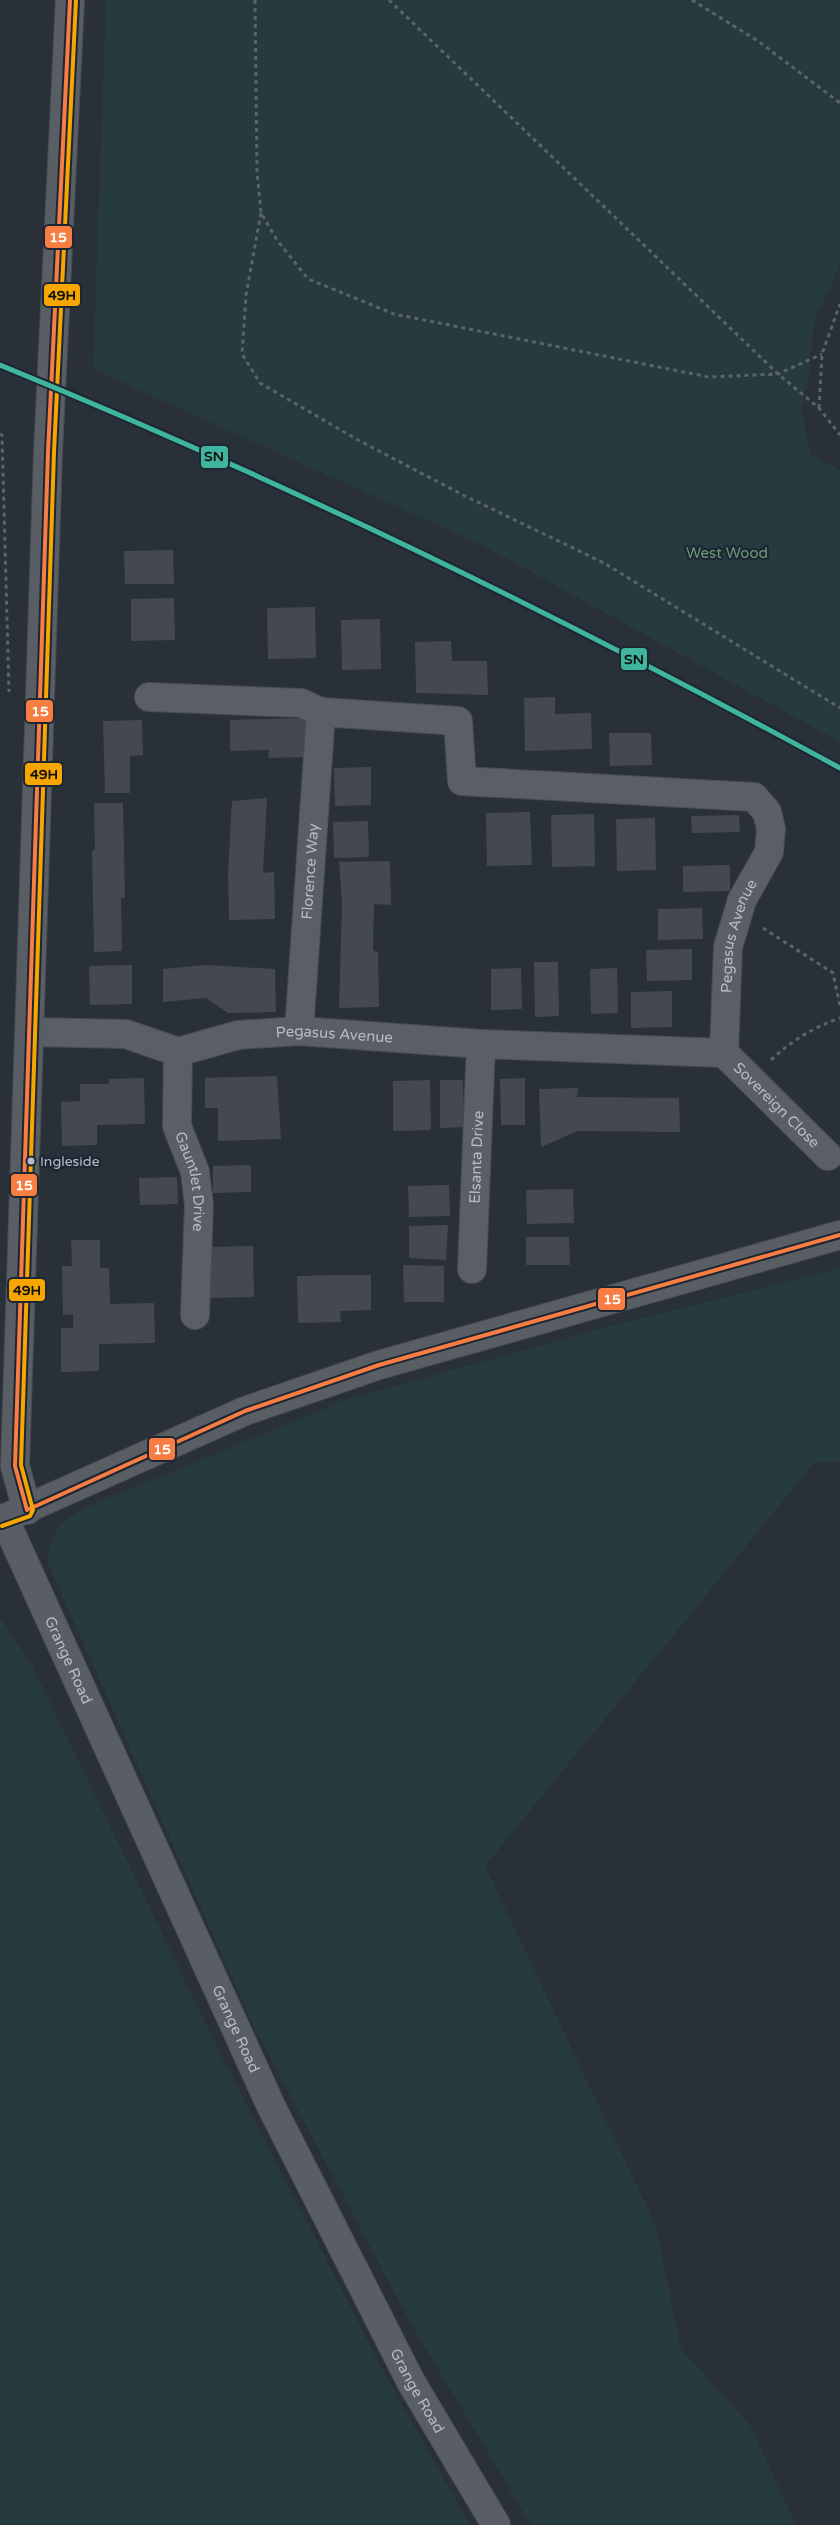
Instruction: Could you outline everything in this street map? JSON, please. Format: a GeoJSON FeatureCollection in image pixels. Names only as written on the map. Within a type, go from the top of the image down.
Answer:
{"type":"FeatureCollection","features":[{"type":"Feature","properties":{"kind":"street","name":"Grange Road"},"geometry":{"type":"LineString","coordinates":[[70,0],[48,452],[31,1032],[15,1466],[11,1516],[271,2106],[411,2382],[496,2525]]}},
{"type":"Feature","properties":{"kind":"street","name":"Pegasus Avenue"},"geometry":{"type":"LineString","coordinates":[[149,696],[301,702],[321,712],[458,721],[462,781],[754,797],[767,812],[771,829],[770,852],[742,900],[728,946],[724,1053],[481,1044],[299,1031],[238,1036],[178,1052]]}},
{"type":"Feature","properties":{"kind":"street","name":"Florence Way"},"geometry":{"type":"LineString","coordinates":[[299,1031],[321,712]]}},
{"type":"Feature","properties":{"kind":"street"},"geometry":{"type":"LineString","coordinates":[[31,1032],[126,1034],[178,1052]]}},
{"type":"Feature","properties":{"kind":"street","name":"Elsanta Drive"},"geometry":{"type":"LineString","coordinates":[[472,1269],[481,1044]]}},
{"type":"Feature","properties":{"kind":"street","name":"Gauntlet Drive"},"geometry":{"type":"LineString","coordinates":[[178,1052],[177,1126],[195,1172],[199,1205],[195,1315]]}},
{"type":"Feature","properties":{"kind":"street","name":"Sovereign Close"},"geometry":{"type":"LineString","coordinates":[[724,1053],[828,1156]]}},
{"type":"Feature","properties":{"kind":"street"},"geometry":{"type":"LineString","coordinates":[[11,1516],[245,1411],[378,1365],[840,1236]]}},
{"type":"Feature","properties":{"kind":"path"},"geometry":{"type":"LineString","coordinates":[[256,0],[257,172],[261,213],[246,295],[242,354],[260,383],[358,440],[463,495],[604,563],[840,708]]}},
{"type":"Feature","properties":{"kind":"path"},"geometry":{"type":"LineString","coordinates":[[389,0],[778,374],[819,408],[840,435]]}},
{"type":"Feature","properties":{"kind":"path"},"geometry":{"type":"LineString","coordinates":[[692,0],[758,40],[840,103]]}},
{"type":"Feature","properties":{"kind":"path"},"geometry":{"type":"LineString","coordinates":[[261,213],[277,240],[308,279],[394,314],[709,377],[778,374],[822,354]]}},
{"type":"Feature","properties":{"kind":"path"},"geometry":{"type":"LineString","coordinates":[[819,408],[822,354],[840,304]]}},
{"type":"Feature","properties":{"kind":"path"},"geometry":{"type":"LineString","coordinates":[[736,923],[764,929],[833,973],[840,1006]]}},
{"type":"Feature","properties":{"kind":"path"},"geometry":{"type":"LineString","coordinates":[[751,1080],[790,1042],[816,1026],[840,1018]]}},
{"type":"Feature","properties":{"kind":"green space","name":"West Wood"},"geometry":{"type":"Polygon","coordinates":[[[106,0],[840,0],[840,261],[831,288],[814,320],[809,376],[801,409],[811,455],[840,470],[840,742],[484,546],[93,369],[106,0]]]}},
{"type":"Feature","properties":{"kind":"green space"},"geometry":{"type":"Polygon","coordinates":[[[840,1268],[840,1462],[814,1463],[485,1866],[656,2226],[681,2349],[750,2425],[796,2525],[531,2525],[410,2322],[253,2025],[47,1561],[50,1547],[58,1529],[69,1517],[99,1502],[348,1399],[614,1325],[840,1268]]]}},
{"type":"Feature","properties":{"kind":"green space"},"geometry":{"type":"Polygon","coordinates":[[[0,1617],[32,1665],[223,2059],[388,2380],[470,2525],[0,2525],[0,1617]]]}},
{"type":"Feature","properties":{"kind":"building"},"geometry":{"type":"Polygon","coordinates":[[[173,550],[174,584],[125,584],[124,551],[173,550]]]}},
{"type":"Feature","properties":{"kind":"building"},"geometry":{"type":"Polygon","coordinates":[[[174,598],[175,640],[131,641],[131,599],[174,598]]]}},
{"type":"Feature","properties":{"kind":"building"},"geometry":{"type":"Polygon","coordinates":[[[315,607],[316,658],[268,659],[267,608],[315,607]]]}},
{"type":"Feature","properties":{"kind":"building"},"geometry":{"type":"Polygon","coordinates":[[[380,619],[381,669],[342,670],[341,620],[380,619]]]}},
{"type":"Feature","properties":{"kind":"building"},"geometry":{"type":"Polygon","coordinates":[[[451,641],[452,661],[487,661],[488,695],[416,693],[415,642],[451,641]]]}},
{"type":"Feature","properties":{"kind":"building"},"geometry":{"type":"Polygon","coordinates":[[[555,697],[555,714],[591,713],[592,749],[525,751],[524,698],[555,697]]]}},
{"type":"Feature","properties":{"kind":"building"},"geometry":{"type":"Polygon","coordinates":[[[309,718],[310,757],[268,758],[269,750],[230,751],[230,720],[309,718]]]}},
{"type":"Feature","properties":{"kind":"building"},"geometry":{"type":"Polygon","coordinates":[[[142,720],[143,755],[130,756],[130,793],[105,793],[103,721],[142,720]]]}},
{"type":"Feature","properties":{"kind":"building"},"geometry":{"type":"Polygon","coordinates":[[[609,733],[651,733],[652,765],[610,766],[609,733]]]}},
{"type":"Feature","properties":{"kind":"building"},"geometry":{"type":"Polygon","coordinates":[[[371,767],[371,805],[335,806],[334,768],[371,767]]]}},
{"type":"Feature","properties":{"kind":"building"},"geometry":{"type":"Polygon","coordinates":[[[267,798],[263,873],[274,872],[275,919],[229,920],[228,873],[232,801],[267,798]]]}},
{"type":"Feature","properties":{"kind":"building"},"geometry":{"type":"Polygon","coordinates":[[[94,803],[123,803],[125,898],[121,898],[122,951],[94,952],[92,850],[95,850],[94,803]]]}},
{"type":"Feature","properties":{"kind":"building"},"geometry":{"type":"Polygon","coordinates":[[[530,812],[532,865],[487,866],[486,813],[530,812]]]}},
{"type":"Feature","properties":{"kind":"building"},"geometry":{"type":"Polygon","coordinates":[[[594,814],[595,866],[552,867],[551,815],[594,814]]]}},
{"type":"Feature","properties":{"kind":"building"},"geometry":{"type":"Polygon","coordinates":[[[739,815],[740,832],[692,833],[691,816],[739,815]]]}},
{"type":"Feature","properties":{"kind":"building"},"geometry":{"type":"Polygon","coordinates":[[[655,818],[656,870],[617,871],[616,819],[655,818]]]}},
{"type":"Feature","properties":{"kind":"building"},"geometry":{"type":"Polygon","coordinates":[[[368,821],[369,857],[334,858],[333,822],[368,821]]]}},
{"type":"Feature","properties":{"kind":"building"},"geometry":{"type":"Polygon","coordinates":[[[390,861],[391,905],[374,904],[373,951],[378,952],[379,1007],[339,1008],[342,904],[339,862],[390,861]]]}},
{"type":"Feature","properties":{"kind":"building"},"geometry":{"type":"Polygon","coordinates":[[[730,865],[730,891],[683,892],[683,866],[730,865]]]}},
{"type":"Feature","properties":{"kind":"building"},"geometry":{"type":"Polygon","coordinates":[[[702,908],[703,939],[658,940],[658,909],[702,908]]]}},
{"type":"Feature","properties":{"kind":"building"},"geometry":{"type":"Polygon","coordinates":[[[692,949],[692,980],[647,981],[646,950],[692,949]]]}},
{"type":"Feature","properties":{"kind":"building"},"geometry":{"type":"Polygon","coordinates":[[[534,962],[558,962],[559,1016],[535,1017],[534,962]]]}},
{"type":"Feature","properties":{"kind":"building"},"geometry":{"type":"Polygon","coordinates":[[[132,965],[132,1004],[90,1005],[89,966],[132,965]]]}},
{"type":"Feature","properties":{"kind":"building"},"geometry":{"type":"Polygon","coordinates":[[[206,965],[275,969],[276,1012],[228,1013],[206,998],[163,1002],[163,969],[206,965]]]}},
{"type":"Feature","properties":{"kind":"building"},"geometry":{"type":"Polygon","coordinates":[[[521,968],[522,1009],[491,1010],[491,969],[521,968]]]}},
{"type":"Feature","properties":{"kind":"building"},"geometry":{"type":"Polygon","coordinates":[[[617,968],[618,1013],[591,1014],[590,969],[617,968]]]}},
{"type":"Feature","properties":{"kind":"building"},"geometry":{"type":"Polygon","coordinates":[[[672,991],[672,1027],[631,1028],[631,992],[672,991]]]}},
{"type":"Feature","properties":{"kind":"building"},"geometry":{"type":"Polygon","coordinates":[[[277,1076],[281,1139],[218,1141],[218,1108],[205,1108],[205,1078],[277,1076]]]}},
{"type":"Feature","properties":{"kind":"building"},"geometry":{"type":"Polygon","coordinates":[[[144,1078],[145,1124],[97,1125],[97,1145],[62,1146],[61,1102],[80,1101],[80,1084],[109,1084],[109,1079],[144,1078]]]}},
{"type":"Feature","properties":{"kind":"building"},"geometry":{"type":"Polygon","coordinates":[[[525,1078],[525,1125],[501,1125],[500,1079],[525,1078]]]}},
{"type":"Feature","properties":{"kind":"building"},"geometry":{"type":"Polygon","coordinates":[[[430,1080],[431,1130],[393,1131],[393,1081],[430,1080]]]}},
{"type":"Feature","properties":{"kind":"building"},"geometry":{"type":"Polygon","coordinates":[[[440,1080],[463,1080],[464,1127],[440,1128],[440,1080]]]}},
{"type":"Feature","properties":{"kind":"building"},"geometry":{"type":"Polygon","coordinates":[[[578,1088],[577,1097],[679,1098],[680,1132],[578,1131],[541,1147],[539,1089],[578,1088]]]}},
{"type":"Feature","properties":{"kind":"building"},"geometry":{"type":"Polygon","coordinates":[[[251,1165],[251,1192],[213,1193],[213,1166],[251,1165]]]}},
{"type":"Feature","properties":{"kind":"building"},"geometry":{"type":"Polygon","coordinates":[[[177,1177],[178,1204],[140,1205],[139,1178],[177,1177]]]}},
{"type":"Feature","properties":{"kind":"building"},"geometry":{"type":"Polygon","coordinates":[[[449,1185],[450,1216],[409,1217],[408,1186],[449,1185]]]}},
{"type":"Feature","properties":{"kind":"building"},"geometry":{"type":"Polygon","coordinates":[[[573,1189],[574,1223],[527,1224],[526,1190],[573,1189]]]}},
{"type":"Feature","properties":{"kind":"building"},"geometry":{"type":"Polygon","coordinates":[[[448,1225],[446,1260],[409,1258],[409,1226],[448,1225]]]}},
{"type":"Feature","properties":{"kind":"building"},"geometry":{"type":"Polygon","coordinates":[[[526,1237],[569,1237],[570,1265],[526,1265],[526,1237]]]}},
{"type":"Feature","properties":{"kind":"building"},"geometry":{"type":"Polygon","coordinates":[[[71,1240],[100,1240],[100,1268],[109,1268],[110,1304],[154,1303],[155,1343],[99,1344],[99,1371],[61,1372],[61,1328],[73,1328],[73,1314],[63,1315],[62,1266],[72,1266],[71,1240]]]}},
{"type":"Feature","properties":{"kind":"building"},"geometry":{"type":"Polygon","coordinates":[[[253,1246],[254,1297],[209,1298],[209,1247],[253,1246]]]}},
{"type":"Feature","properties":{"kind":"building"},"geometry":{"type":"Polygon","coordinates":[[[403,1265],[444,1266],[444,1302],[404,1302],[403,1265]]]}},
{"type":"Feature","properties":{"kind":"building"},"geometry":{"type":"Polygon","coordinates":[[[371,1275],[371,1310],[340,1311],[341,1322],[298,1323],[297,1276],[371,1275]]]}},
{"type":"Feature","properties":{"kind":"transit line","name":"15"},"geometry":{"type":"LineString","coordinates":[[70,0],[48,452],[15,1466],[27,1510],[245,1411],[379,1365],[840,1235]]}},
{"type":"Feature","properties":{"kind":"transit line","name":"49H"},"geometry":{"type":"LineString","coordinates":[[2,1526],[30,1516],[33,1510],[21,1465],[54,452],[76,0]]}},
{"type":"Feature","properties":{"kind":"transit line","name":"SN"},"geometry":{"type":"LineString","coordinates":[[0,365],[215,457],[426,555],[634,659],[840,768]]}},
{"type":"Feature","properties":{"kind":"place","name":"Ingleside"},"geometry":{"type":"Point","coordinates":[31,1161]}}]}
